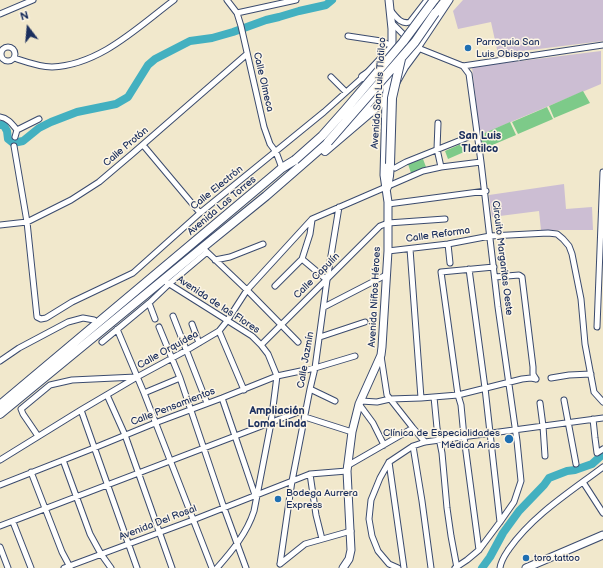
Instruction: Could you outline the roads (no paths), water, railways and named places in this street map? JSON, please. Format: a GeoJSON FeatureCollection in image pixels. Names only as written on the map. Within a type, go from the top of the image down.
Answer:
{"type":"FeatureCollection","features":[{"type":"Feature","properties":{"kind":"highway","name":"Avenida Las Torres"},"geometry":{"type":"LineString","coordinates":[[0,406],[322,136],[403,42],[434,0]]}},
{"type":"Feature","properties":{"kind":"highway","name":"Avenida Las Torres"},"geometry":{"type":"LineString","coordinates":[[0,414],[166,282],[266,196],[331,143],[415,42],[444,0]]}},
{"type":"Feature","properties":{"kind":"highway"},"geometry":{"type":"LineString","coordinates":[[331,143],[386,99],[404,67],[418,48]]}},
{"type":"Feature","properties":{"kind":"highway"},"geometry":{"type":"LineString","coordinates":[[386,187],[393,166],[392,98],[402,56]]}},
{"type":"Feature","properties":{"kind":"highway"},"geometry":{"type":"LineString","coordinates":[[331,143],[372,100],[379,90],[381,78],[379,73],[372,71],[363,77]]}},
{"type":"Feature","properties":{"kind":"highway"},"geometry":{"type":"LineString","coordinates":[[372,100],[382,97],[386,99]]}},
{"type":"Feature","properties":{"kind":"highway"},"geometry":{"type":"LineString","coordinates":[[43,369],[48,358],[104,312],[116,308]]}},
{"type":"Feature","properties":{"kind":"main road","name":"Avenida San Luis Tlatilco"},"geometry":{"type":"LineString","coordinates":[[386,187],[384,175],[386,99],[392,46],[392,23],[389,0]]}},
{"type":"Feature","properties":{"kind":"main road","name":"Avenida Niños Héroes"},"geometry":{"type":"LineString","coordinates":[[343,568],[350,555],[347,468],[352,432],[360,402],[381,355],[388,251],[388,204],[386,187]]}},
{"type":"Feature","properties":{"kind":"main road"},"geometry":{"type":"LineString","coordinates":[[528,568],[603,535]]}},
{"type":"Feature","properties":{"kind":"street"},"geometry":{"type":"LineString","coordinates":[[0,14],[33,0]]}},
{"type":"Feature","properties":{"kind":"street"},"geometry":{"type":"LineString","coordinates":[[14,58],[16,54],[13,48],[2,46],[1,56],[8,61],[14,58],[35,65],[51,67],[83,61],[116,44],[174,0]]}},
{"type":"Feature","properties":{"kind":"street","name":"Calle Olmeca"},"geometry":{"type":"LineString","coordinates":[[227,0],[237,13],[264,127],[270,144],[276,152],[282,168]]}},
{"type":"Feature","properties":{"kind":"street"},"geometry":{"type":"LineString","coordinates":[[237,13],[296,0]]}},
{"type":"Feature","properties":{"kind":"street"},"geometry":{"type":"LineString","coordinates":[[391,11],[403,23],[410,22],[427,0]]}},
{"type":"Feature","properties":{"kind":"street"},"geometry":{"type":"LineString","coordinates":[[418,48],[450,0]]}},
{"type":"Feature","properties":{"kind":"street"},"geometry":{"type":"LineString","coordinates":[[392,23],[418,48],[463,66],[603,45]]}},
{"type":"Feature","properties":{"kind":"street"},"geometry":{"type":"LineString","coordinates":[[348,36],[381,41],[392,46]]}},
{"type":"Feature","properties":{"kind":"street","name":"Calle Electrón"},"geometry":{"type":"LineString","coordinates":[[27,222],[37,317],[41,319],[46,318],[72,302],[133,273],[200,213],[324,112],[363,77],[392,46]]}},
{"type":"Feature","properties":{"kind":"street","name":"Calle Protón"},"geometry":{"type":"LineString","coordinates":[[0,225],[27,222],[71,200],[99,182],[247,54]]}},
{"type":"Feature","properties":{"kind":"street","name":"Circuito Margaritas Oeste"},"geometry":{"type":"LineString","coordinates":[[456,568],[479,550],[500,522],[514,502],[521,481],[516,430],[490,236],[486,191],[469,74],[463,66]]}},
{"type":"Feature","properties":{"kind":"street"},"geometry":{"type":"LineString","coordinates":[[331,77],[346,92]]}},
{"type":"Feature","properties":{"kind":"street"},"geometry":{"type":"LineString","coordinates":[[0,118],[8,120],[16,130],[15,137]]}},
{"type":"Feature","properties":{"kind":"street"},"geometry":{"type":"LineString","coordinates":[[16,130],[39,119]]}},
{"type":"Feature","properties":{"kind":"street"},"geometry":{"type":"LineString","coordinates":[[438,123],[437,149],[441,167]]}},
{"type":"Feature","properties":{"kind":"street"},"geometry":{"type":"LineString","coordinates":[[393,166],[466,138]]}},
{"type":"Feature","properties":{"kind":"street"},"geometry":{"type":"LineString","coordinates":[[143,145],[200,213]]}},
{"type":"Feature","properties":{"kind":"street"},"geometry":{"type":"LineString","coordinates":[[14,146],[27,222]]}},
{"type":"Feature","properties":{"kind":"street"},"geometry":{"type":"LineString","coordinates":[[275,286],[302,259],[310,234],[312,218],[423,171],[481,162]]}},
{"type":"Feature","properties":{"kind":"street"},"geometry":{"type":"LineString","coordinates":[[597,327],[603,172]]}},
{"type":"Feature","properties":{"kind":"street"},"geometry":{"type":"LineString","coordinates":[[388,204],[486,191]]}},
{"type":"Feature","properties":{"kind":"street","name":"Calle Jazmín"},"geometry":{"type":"LineString","coordinates":[[322,539],[305,544],[280,564],[292,481],[315,368],[339,206]]}},
{"type":"Feature","properties":{"kind":"street","name":"Calle Orquídea"},"geometry":{"type":"LineString","coordinates":[[0,460],[137,377],[219,331],[247,290],[312,218]]}},
{"type":"Feature","properties":{"kind":"street"},"geometry":{"type":"LineString","coordinates":[[388,223],[445,219]]}},
{"type":"Feature","properties":{"kind":"street","name":"Calle Capulín"},"geometry":{"type":"LineString","coordinates":[[261,345],[380,226],[388,223]]}},
{"type":"Feature","properties":{"kind":"street","name":"Calle Reforma"},"geometry":{"type":"LineString","coordinates":[[388,251],[448,244],[490,236],[548,233],[557,234],[569,246],[572,254],[580,300],[585,344],[591,374]]}},
{"type":"Feature","properties":{"kind":"street"},"geometry":{"type":"LineString","coordinates":[[215,260],[230,257],[263,244]]}},
{"type":"Feature","properties":{"kind":"street"},"geometry":{"type":"LineString","coordinates":[[448,244],[450,263]]}},
{"type":"Feature","properties":{"kind":"street"},"geometry":{"type":"LineString","coordinates":[[410,248],[421,398]]}},
{"type":"Feature","properties":{"kind":"street"},"geometry":{"type":"LineString","coordinates":[[204,250],[247,290],[298,342]]}},
{"type":"Feature","properties":{"kind":"street"},"geometry":{"type":"LineString","coordinates":[[302,259],[327,280]]}},
{"type":"Feature","properties":{"kind":"street"},"geometry":{"type":"LineString","coordinates":[[479,550],[461,404],[458,395],[441,272],[494,267]]}},
{"type":"Feature","properties":{"kind":"street"},"geometry":{"type":"LineString","coordinates":[[469,269],[485,388],[500,522]]}},
{"type":"Feature","properties":{"kind":"street"},"geometry":{"type":"LineString","coordinates":[[324,306],[386,275]]}},
{"type":"Feature","properties":{"kind":"street"},"geometry":{"type":"LineString","coordinates":[[360,402],[377,402],[390,399],[458,395],[522,379],[536,379],[533,374],[522,277],[519,275],[495,277]]}},
{"type":"Feature","properties":{"kind":"street"},"geometry":{"type":"LineString","coordinates":[[102,342],[148,303],[166,282]]}},
{"type":"Feature","properties":{"kind":"street","name":"Avenida de las Flores"},"geometry":{"type":"LineString","coordinates":[[166,282],[252,336],[261,345],[270,359],[277,376]]}},
{"type":"Feature","properties":{"kind":"street"},"geometry":{"type":"LineString","coordinates":[[148,303],[155,319]]}},
{"type":"Feature","properties":{"kind":"street"},"geometry":{"type":"LineString","coordinates":[[173,316],[207,404]]}},
{"type":"Feature","properties":{"kind":"street"},"geometry":{"type":"LineString","coordinates":[[0,361],[19,348],[68,322],[83,318],[94,320]]}},
{"type":"Feature","properties":{"kind":"street"},"geometry":{"type":"LineString","coordinates":[[320,337],[365,322]]}},
{"type":"Feature","properties":{"kind":"street"},"geometry":{"type":"LineString","coordinates":[[192,324],[200,343]]}},
{"type":"Feature","properties":{"kind":"street"},"geometry":{"type":"LineString","coordinates":[[159,328],[180,378],[246,568]]}},
{"type":"Feature","properties":{"kind":"street"},"geometry":{"type":"LineString","coordinates":[[117,329],[144,393],[212,568]]}},
{"type":"Feature","properties":{"kind":"street"},"geometry":{"type":"LineString","coordinates":[[219,331],[244,390]]}},
{"type":"Feature","properties":{"kind":"street"},"geometry":{"type":"LineString","coordinates":[[381,355],[386,391],[390,399],[425,442]]}},
{"type":"Feature","properties":{"kind":"street","name":"Calle Pensamientos"},"geometry":{"type":"LineString","coordinates":[[0,485],[277,376],[315,368],[354,356]]}},
{"type":"Feature","properties":{"kind":"street"},"geometry":{"type":"LineString","coordinates":[[551,378],[591,374],[594,392],[603,402]]}},
{"type":"Feature","properties":{"kind":"street"},"geometry":{"type":"LineString","coordinates":[[217,568],[237,545],[252,518],[271,423],[277,376]]}},
{"type":"Feature","properties":{"kind":"street"},"geometry":{"type":"LineString","coordinates":[[38,436],[22,414],[21,409],[50,385],[72,380],[137,377]]}},
{"type":"Feature","properties":{"kind":"street"},"geometry":{"type":"LineString","coordinates":[[144,393],[180,378]]}},
{"type":"Feature","properties":{"kind":"street"},"geometry":{"type":"LineString","coordinates":[[310,389],[335,401]]}},
{"type":"Feature","properties":{"kind":"street"},"geometry":{"type":"LineString","coordinates":[[107,395],[125,435],[172,568]]}},
{"type":"Feature","properties":{"kind":"street"},"geometry":{"type":"LineString","coordinates":[[434,397],[447,508],[456,568]]}},
{"type":"Feature","properties":{"kind":"street"},"geometry":{"type":"LineString","coordinates":[[222,398],[257,495]]}},
{"type":"Feature","properties":{"kind":"street"},"geometry":{"type":"LineString","coordinates":[[564,400],[576,464]]}},
{"type":"Feature","properties":{"kind":"street"},"geometry":{"type":"LineString","coordinates":[[360,402],[384,445]]}},
{"type":"Feature","properties":{"kind":"street"},"geometry":{"type":"LineString","coordinates":[[540,403],[545,456]]}},
{"type":"Feature","properties":{"kind":"street"},"geometry":{"type":"LineString","coordinates":[[0,526],[306,409]]}},
{"type":"Feature","properties":{"kind":"street"},"geometry":{"type":"LineString","coordinates":[[81,410],[137,568]]}},
{"type":"Feature","properties":{"kind":"street"},"geometry":{"type":"LineString","coordinates":[[305,417],[352,432]]}},
{"type":"Feature","properties":{"kind":"street"},"geometry":{"type":"LineString","coordinates":[[398,568],[389,564],[378,551],[372,536],[369,519],[371,500],[380,478],[390,462],[413,446],[425,442],[603,418]]}},
{"type":"Feature","properties":{"kind":"street"},"geometry":{"type":"LineString","coordinates":[[593,420],[594,438],[598,453],[603,449]]}},
{"type":"Feature","properties":{"kind":"street"},"geometry":{"type":"LineString","coordinates":[[347,468],[413,428]]}},
{"type":"Feature","properties":{"kind":"street"},"geometry":{"type":"LineString","coordinates":[[413,446],[431,568]]}},
{"type":"Feature","properties":{"kind":"street"},"geometry":{"type":"LineString","coordinates":[[63,460],[90,534],[111,568]]}},
{"type":"Feature","properties":{"kind":"street"},"geometry":{"type":"LineString","coordinates":[[390,462],[404,568]]}},
{"type":"Feature","properties":{"kind":"street"},"geometry":{"type":"LineString","coordinates":[[500,568],[502,559],[518,536],[542,513],[603,467]]}},
{"type":"Feature","properties":{"kind":"street","name":"Avenida Del Rosal"},"geometry":{"type":"LineString","coordinates":[[68,567],[310,474],[347,468]]}},
{"type":"Feature","properties":{"kind":"street"},"geometry":{"type":"LineString","coordinates":[[31,472],[68,567]]}},
{"type":"Feature","properties":{"kind":"street"},"geometry":{"type":"LineString","coordinates":[[310,474],[316,514],[322,539],[350,531]]}},
{"type":"Feature","properties":{"kind":"street"},"geometry":{"type":"LineString","coordinates":[[583,482],[603,513]]}},
{"type":"Feature","properties":{"kind":"street"},"geometry":{"type":"LineString","coordinates":[[13,522],[31,568]]}},
{"type":"Feature","properties":{"kind":"street"},"geometry":{"type":"LineString","coordinates":[[0,547],[1,554],[8,568]]}},
{"type":"Feature","properties":{"kind":"waterway"},"geometry":{"type":"LineString","coordinates":[[0,125],[3,124],[7,131],[8,139],[13,143],[23,141],[39,128],[51,122],[77,112],[116,104],[128,97],[148,65],[155,59],[190,41],[212,38],[233,32],[266,20],[326,5],[332,0]]}},
{"type":"Feature","properties":{"kind":"waterway"},"geometry":{"type":"LineString","coordinates":[[482,568],[490,557],[503,533],[519,511],[549,478],[592,464],[603,454]]}},
{"type":"Feature","properties":{"kind":"place","name":"Parroquia San Luis Obispo"},"geometry":{"type":"Point","coordinates":[468,48]}},
{"type":"Feature","properties":{"kind":"place","name":"Clínica de Especialidades Médica Arias"},"geometry":{"type":"Point","coordinates":[509,439]}},
{"type":"Feature","properties":{"kind":"place","name":"Bodega Aurrera Express"},"geometry":{"type":"Point","coordinates":[278,499]}},
{"type":"Feature","properties":{"kind":"place","name":"toro tattoo"},"geometry":{"type":"Point","coordinates":[526,558]}},
{"type":"Feature","properties":{"kind":"district","name":"San Luis Tlatilco"},"geometry":{"type":"Point","coordinates":[480,142]}},
{"type":"Feature","properties":{"kind":"district","name":"Ampliación Loma Linda"},"geometry":{"type":"Point","coordinates":[277,417]}}]}
